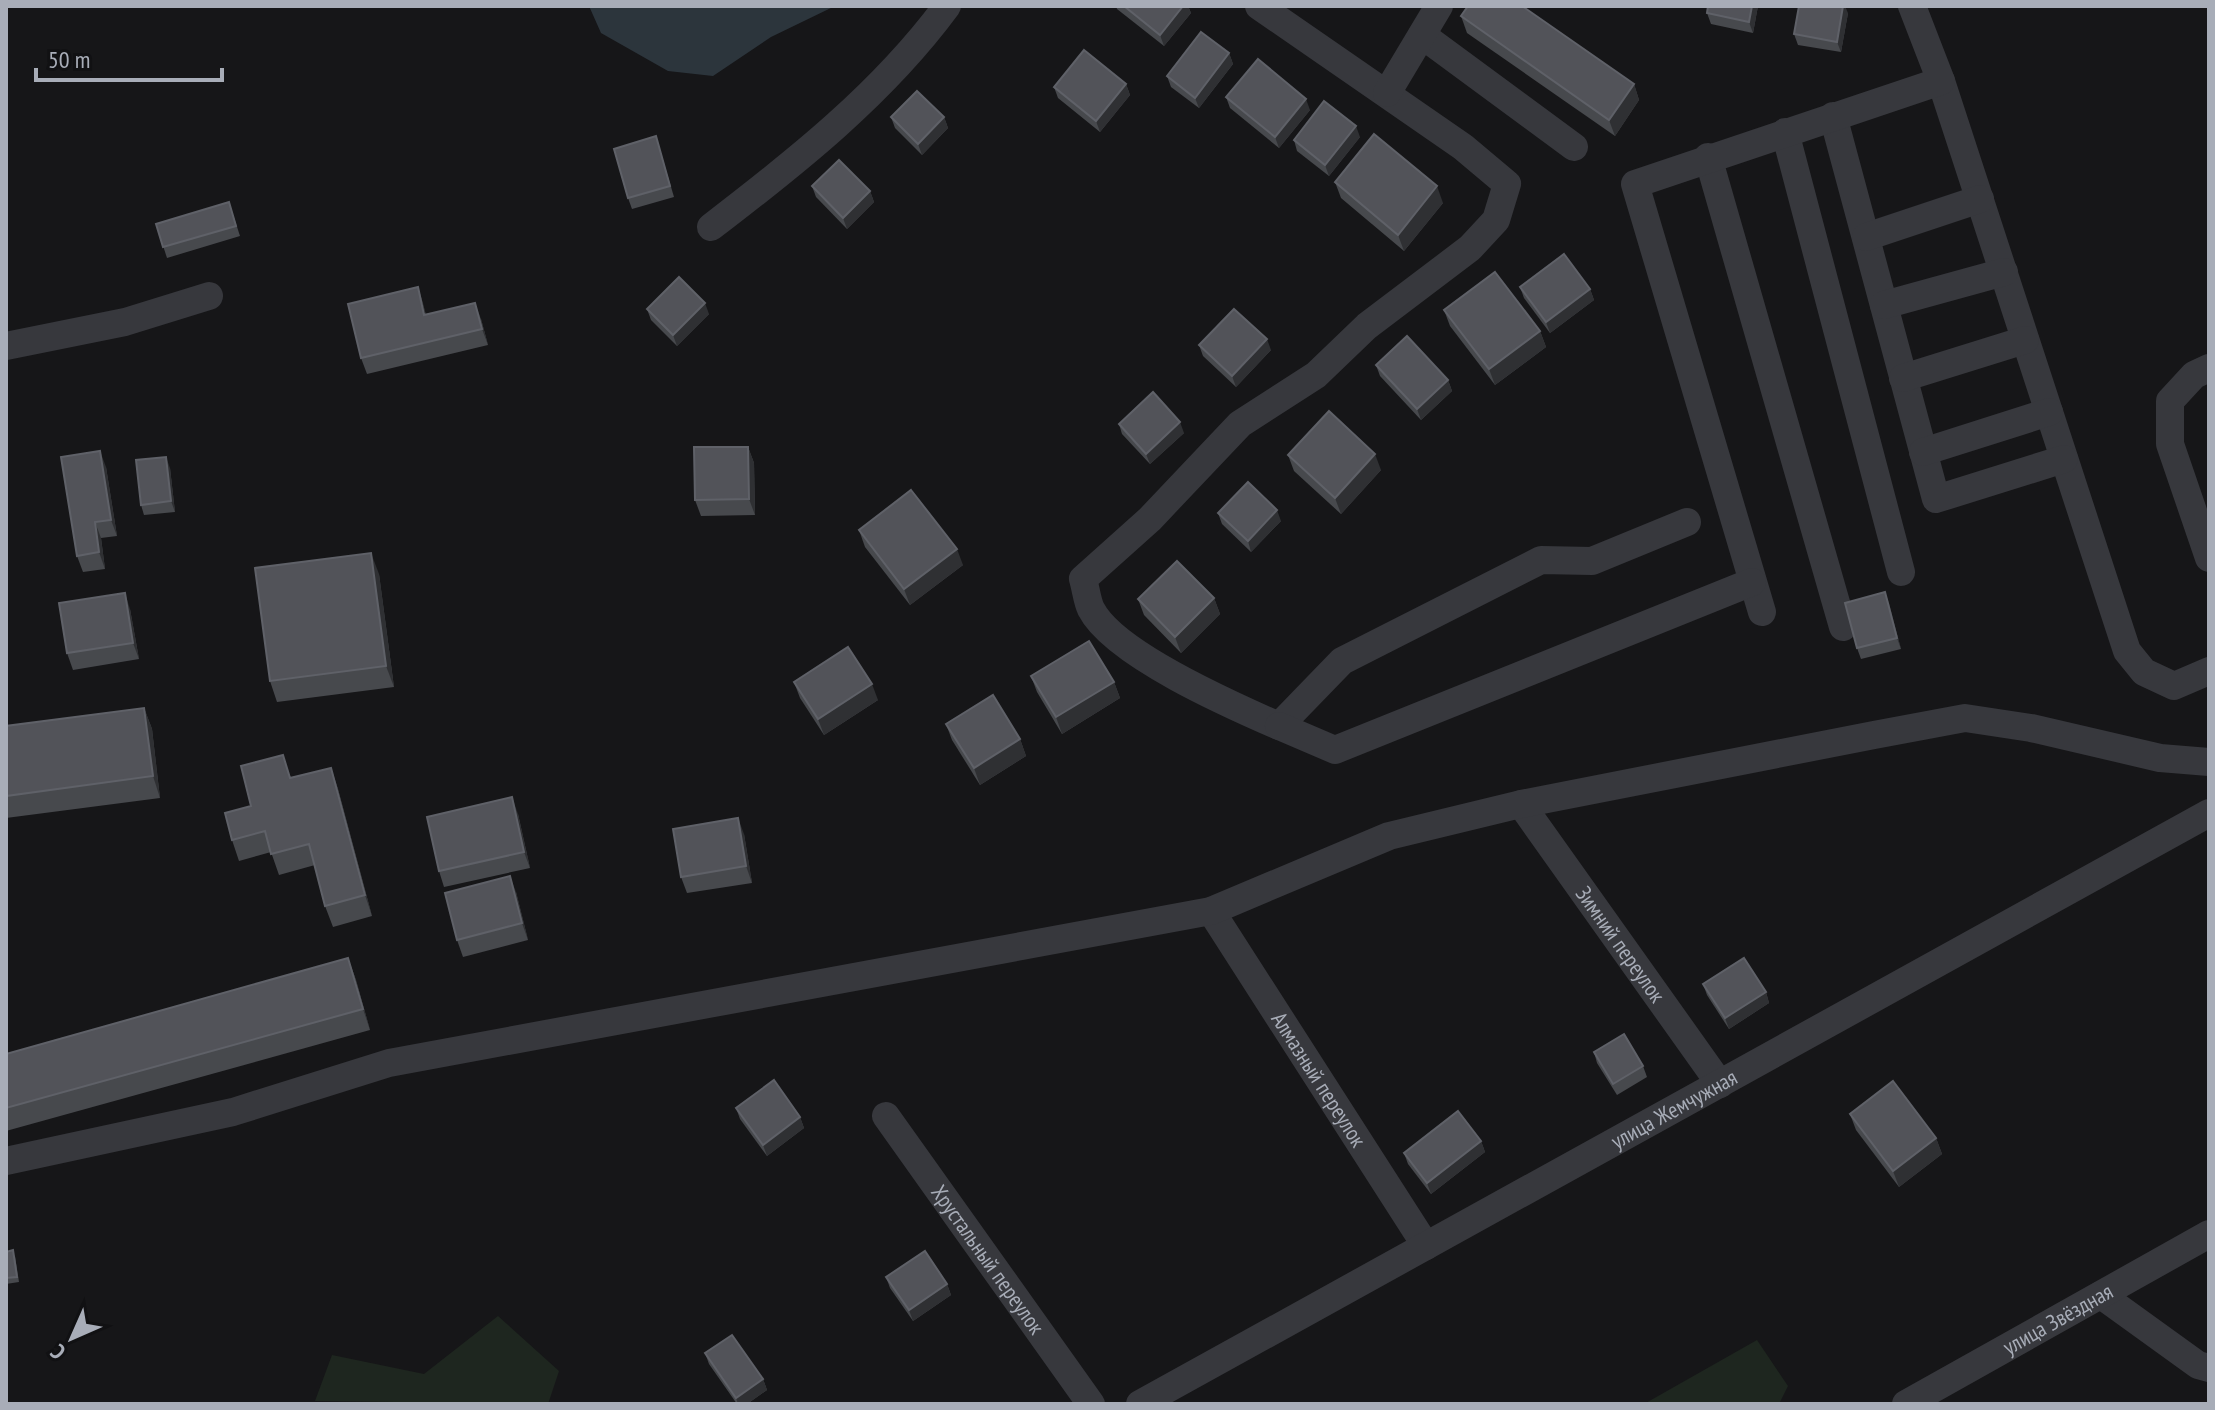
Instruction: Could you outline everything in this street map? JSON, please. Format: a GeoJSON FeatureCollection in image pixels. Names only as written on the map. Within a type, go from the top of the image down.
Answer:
{"type":"FeatureCollection","features":[{"type":"Feature","properties":{"kind":"street"},"geometry":{"type":"LineString","coordinates":[[711,227],[803,156],[881,80],[947,6]]}},
{"type":"Feature","properties":{"kind":"street"},"geometry":{"type":"LineString","coordinates":[[1259,6],[1463,147],[1507,184],[1496,220],[1470,248],[1367,326],[1316,375],[1240,424],[1150,519],[1083,579],[1091,609],[1109,633],[1209,695],[1335,750],[1752,582]]}},
{"type":"Feature","properties":{"kind":"street"},"geometry":{"type":"LineString","coordinates":[[1387,93],[1439,6]]}},
{"type":"Feature","properties":{"kind":"street"},"geometry":{"type":"LineString","coordinates":[[1912,6],[1941,81],[2127,651],[2144,672],[2174,686],[2209,671]]}},
{"type":"Feature","properties":{"kind":"street"},"geometry":{"type":"LineString","coordinates":[[1422,35],[1574,147]]}},
{"type":"Feature","properties":{"kind":"street"},"geometry":{"type":"LineString","coordinates":[[1762,612],[1635,184],[1941,81]]}},
{"type":"Feature","properties":{"kind":"street"},"geometry":{"type":"LineString","coordinates":[[1833,116],[1936,499],[2064,459]]}},
{"type":"Feature","properties":{"kind":"street"},"geometry":{"type":"LineString","coordinates":[[1785,132],[1901,572]]}},
{"type":"Feature","properties":{"kind":"street"},"geometry":{"type":"LineString","coordinates":[[1708,157],[1843,627]]}},
{"type":"Feature","properties":{"kind":"street"},"geometry":{"type":"LineString","coordinates":[[1866,237],[1980,199]]}},
{"type":"Feature","properties":{"kind":"street"},"geometry":{"type":"LineString","coordinates":[[1884,305],[2004,272]]}},
{"type":"Feature","properties":{"kind":"street"},"geometry":{"type":"LineString","coordinates":[[6,346],[125,322],[209,296]]}},
{"type":"Feature","properties":{"kind":"street"},"geometry":{"type":"LineString","coordinates":[[1903,378],[2025,340]]}},
{"type":"Feature","properties":{"kind":"street"},"geometry":{"type":"LineString","coordinates":[[2209,368],[2194,375],[2170,401],[2170,444],[2209,558]]}},
{"type":"Feature","properties":{"kind":"street"},"geometry":{"type":"LineString","coordinates":[[1923,452],[2049,412]]}},
{"type":"Feature","properties":{"kind":"street"},"geometry":{"type":"LineString","coordinates":[[1279,726],[1342,661],[1541,560],[1592,561],[1687,522]]}},
{"type":"Feature","properties":{"kind":"street"},"geometry":{"type":"LineString","coordinates":[[6,1161],[233,1112],[389,1063],[1211,911],[1389,836],[1521,804],[1965,718],[2031,728],[2160,758],[2209,762]]}},
{"type":"Feature","properties":{"kind":"street","name":"Зимний переулок"},"geometry":{"type":"LineString","coordinates":[[1521,804],[1720,1084]]}},
{"type":"Feature","properties":{"kind":"street","name":"улица Жемчужная"},"geometry":{"type":"LineString","coordinates":[[1140,1404],[2209,813]]}},
{"type":"Feature","properties":{"kind":"street","name":"Алмазный переулок"},"geometry":{"type":"LineString","coordinates":[[1211,911],[1426,1246]]}},
{"type":"Feature","properties":{"kind":"street","name":"Хрустальный переулок"},"geometry":{"type":"LineString","coordinates":[[886,1116],[1091,1404]]}},
{"type":"Feature","properties":{"kind":"street","name":"улица Звёздная"},"geometry":{"type":"LineString","coordinates":[[1906,1404],[2209,1234]]}},
{"type":"Feature","properties":{"kind":"street"},"geometry":{"type":"LineString","coordinates":[[2101,1295],[2198,1365],[2209,1368]]}},
{"type":"Feature","properties":{"kind":"shaded area"},"geometry":{"type":"Polygon","coordinates":[[[589,6],[835,6],[771,37],[713,76],[668,71],[601,33],[589,6]]]}},
{"type":"Feature","properties":{"kind":"shaded area"},"geometry":{"type":"Polygon","coordinates":[[[498,1316],[559,1371],[548,1404],[315,1401],[332,1355],[424,1374],[498,1316]]]}},
{"type":"Feature","properties":{"kind":"shaded area"},"geometry":{"type":"Polygon","coordinates":[[[1757,1340],[1788,1386],[1779,1404],[1644,1404],[1757,1340]]]}},
{"type":"Feature","properties":{"kind":"building"},"geometry":{"type":"Polygon","coordinates":[[[1124,6],[1183,6],[1160,35],[1124,6]]]}},
{"type":"Feature","properties":{"kind":"building"},"geometry":{"type":"Polygon","coordinates":[[[1468,6],[1522,6],[1634,84],[1609,120],[1461,16],[1468,6]]]}},
{"type":"Feature","properties":{"kind":"building"},"geometry":{"type":"Polygon","coordinates":[[[1708,6],[1752,6],[1749,22],[1707,13],[1708,6]]]}},
{"type":"Feature","properties":{"kind":"building"},"geometry":{"type":"Polygon","coordinates":[[[1799,6],[1843,6],[1837,42],[1794,34],[1799,6]]]}},
{"type":"Feature","properties":{"kind":"building"},"geometry":{"type":"Polygon","coordinates":[[[1201,32],[1229,53],[1195,98],[1167,76],[1201,32]]]}},
{"type":"Feature","properties":{"kind":"building"},"geometry":{"type":"Polygon","coordinates":[[[1084,50],[1126,84],[1096,121],[1054,87],[1084,50]]]}},
{"type":"Feature","properties":{"kind":"building"},"geometry":{"type":"Polygon","coordinates":[[[1258,59],[1306,99],[1275,137],[1226,97],[1258,59]]]}},
{"type":"Feature","properties":{"kind":"building"},"geometry":{"type":"Polygon","coordinates":[[[917,91],[944,117],[918,144],[891,117],[917,91]]]}},
{"type":"Feature","properties":{"kind":"building"},"geometry":{"type":"Polygon","coordinates":[[[1324,101],[1356,126],[1325,165],[1294,140],[1324,101]]]}},
{"type":"Feature","properties":{"kind":"building"},"geometry":{"type":"Polygon","coordinates":[[[1374,134],[1437,186],[1398,235],[1335,182],[1374,134]]]}},
{"type":"Feature","properties":{"kind":"building"},"geometry":{"type":"Polygon","coordinates":[[[656,136],[670,186],[628,198],[614,149],[656,136]]]}},
{"type":"Feature","properties":{"kind":"building"},"geometry":{"type":"Polygon","coordinates":[[[839,160],[870,191],[843,218],[812,186],[839,160]]]}},
{"type":"Feature","properties":{"kind":"building"},"geometry":{"type":"Polygon","coordinates":[[[229,202],[236,226],[163,247],[156,224],[229,202]]]}},
{"type":"Feature","properties":{"kind":"building"},"geometry":{"type":"Polygon","coordinates":[[[1564,254],[1590,289],[1546,322],[1520,287],[1564,254]]]}},
{"type":"Feature","properties":{"kind":"building"},"geometry":{"type":"Polygon","coordinates":[[[1495,272],[1540,331],[1489,369],[1444,310],[1495,272]]]}},
{"type":"Feature","properties":{"kind":"building"},"geometry":{"type":"Polygon","coordinates":[[[679,277],[705,303],[673,335],[647,309],[679,277]]]}},
{"type":"Feature","properties":{"kind":"building"},"geometry":{"type":"Polygon","coordinates":[[[418,287],[424,315],[475,303],[482,329],[361,358],[348,304],[418,287]]]}},
{"type":"Feature","properties":{"kind":"building"},"geometry":{"type":"Polygon","coordinates":[[[1234,309],[1267,339],[1232,376],[1199,345],[1234,309]]]}},
{"type":"Feature","properties":{"kind":"building"},"geometry":{"type":"Polygon","coordinates":[[[1407,336],[1448,380],[1417,409],[1376,365],[1407,336]]]}},
{"type":"Feature","properties":{"kind":"building"},"geometry":{"type":"Polygon","coordinates":[[[1153,392],[1180,422],[1146,454],[1119,424],[1153,392]]]}},
{"type":"Feature","properties":{"kind":"building"},"geometry":{"type":"Polygon","coordinates":[[[1329,411],[1375,454],[1335,498],[1288,455],[1329,411]]]}},
{"type":"Feature","properties":{"kind":"building"},"geometry":{"type":"Polygon","coordinates":[[[694,447],[748,447],[749,499],[695,500],[694,447]]]}},
{"type":"Feature","properties":{"kind":"building"},"geometry":{"type":"Polygon","coordinates":[[[100,451],[111,520],[95,522],[99,552],[77,556],[61,457],[100,451]]]}},
{"type":"Feature","properties":{"kind":"building"},"geometry":{"type":"Polygon","coordinates":[[[166,457],[171,501],[141,505],[136,460],[166,457]]]}},
{"type":"Feature","properties":{"kind":"building"},"geometry":{"type":"Polygon","coordinates":[[[1248,482],[1277,510],[1248,541],[1218,513],[1248,482]]]}},
{"type":"Feature","properties":{"kind":"building"},"geometry":{"type":"Polygon","coordinates":[[[911,490],[957,549],[904,589],[859,530],[911,490]]]}},
{"type":"Feature","properties":{"kind":"building"},"geometry":{"type":"Polygon","coordinates":[[[371,553],[386,666],[270,681],[255,568],[371,553]]]}},
{"type":"Feature","properties":{"kind":"building"},"geometry":{"type":"Polygon","coordinates":[[[1177,561],[1214,598],[1175,637],[1138,599],[1177,561]]]}},
{"type":"Feature","properties":{"kind":"building"},"geometry":{"type":"Polygon","coordinates":[[[1885,592],[1897,638],[1857,648],[1845,603],[1885,592]]]}},
{"type":"Feature","properties":{"kind":"building"},"geometry":{"type":"Polygon","coordinates":[[[125,593],[133,643],[67,653],[59,603],[125,593]]]}},
{"type":"Feature","properties":{"kind":"building"},"geometry":{"type":"Polygon","coordinates":[[[1089,641],[1114,682],[1056,717],[1031,676],[1089,641]]]}},
{"type":"Feature","properties":{"kind":"building"},"geometry":{"type":"Polygon","coordinates":[[[848,647],[872,684],[818,719],[794,682],[848,647]]]}},
{"type":"Feature","properties":{"kind":"building"},"geometry":{"type":"Polygon","coordinates":[[[993,695],[1020,739],[974,768],[946,724],[993,695]]]}},
{"type":"Feature","properties":{"kind":"building"},"geometry":{"type":"Polygon","coordinates":[[[144,708],[153,776],[6,796],[6,726],[144,708]]]}},
{"type":"Feature","properties":{"kind":"building"},"geometry":{"type":"Polygon","coordinates":[[[283,755],[290,778],[331,768],[365,895],[325,906],[309,844],[271,854],[265,831],[232,840],[225,813],[251,806],[241,766],[283,755]]]}},
{"type":"Feature","properties":{"kind":"building"},"geometry":{"type":"Polygon","coordinates":[[[512,797],[524,852],[439,871],[427,817],[512,797]]]}},
{"type":"Feature","properties":{"kind":"building"},"geometry":{"type":"Polygon","coordinates":[[[738,818],[746,866],[681,877],[673,829],[738,818]]]}},
{"type":"Feature","properties":{"kind":"building"},"geometry":{"type":"Polygon","coordinates":[[[510,876],[522,923],[457,940],[445,893],[510,876]]]}},
{"type":"Feature","properties":{"kind":"building"},"geometry":{"type":"Polygon","coordinates":[[[348,958],[363,1009],[6,1108],[6,1054],[348,958]]]}},
{"type":"Feature","properties":{"kind":"building"},"geometry":{"type":"Polygon","coordinates":[[[1744,958],[1766,992],[1725,1018],[1703,984],[1744,958]]]}},
{"type":"Feature","properties":{"kind":"building"},"geometry":{"type":"Polygon","coordinates":[[[1624,1034],[1643,1066],[1613,1084],[1594,1052],[1624,1034]]]}},
{"type":"Feature","properties":{"kind":"building"},"geometry":{"type":"Polygon","coordinates":[[[774,1080],[800,1117],[763,1145],[736,1108],[774,1080]]]}},
{"type":"Feature","properties":{"kind":"building"},"geometry":{"type":"Polygon","coordinates":[[[1893,1081],[1936,1138],[1893,1171],[1850,1114],[1893,1081]]]}},
{"type":"Feature","properties":{"kind":"building"},"geometry":{"type":"Polygon","coordinates":[[[1458,1111],[1481,1141],[1427,1183],[1404,1153],[1458,1111]]]}},
{"type":"Feature","properties":{"kind":"building"},"geometry":{"type":"Polygon","coordinates":[[[13,1250],[17,1277],[6,1278],[6,1252],[13,1250]]]}},
{"type":"Feature","properties":{"kind":"building"},"geometry":{"type":"Polygon","coordinates":[[[925,1251],[947,1284],[909,1310],[886,1277],[925,1251]]]}},
{"type":"Feature","properties":{"kind":"building"},"geometry":{"type":"Polygon","coordinates":[[[732,1335],[763,1379],[736,1398],[705,1353],[732,1335]]]}}]}
